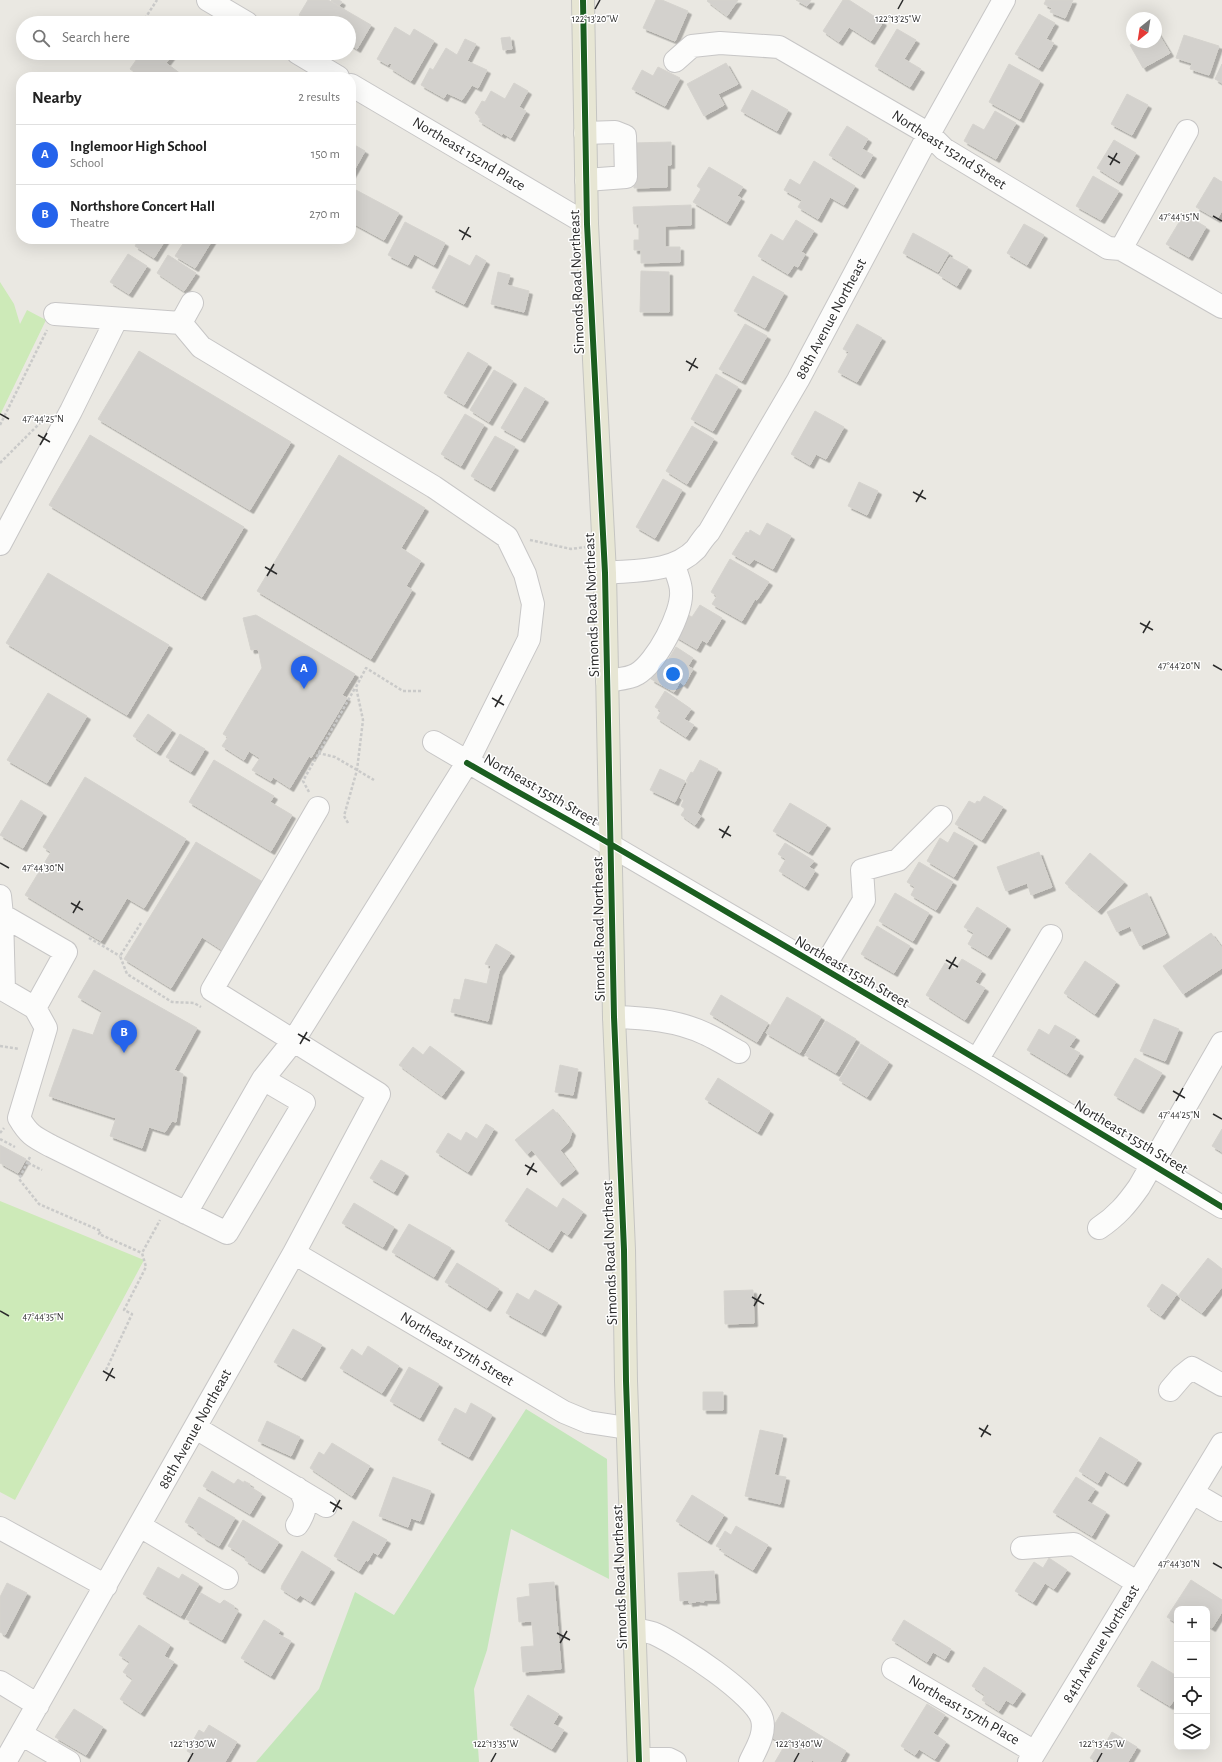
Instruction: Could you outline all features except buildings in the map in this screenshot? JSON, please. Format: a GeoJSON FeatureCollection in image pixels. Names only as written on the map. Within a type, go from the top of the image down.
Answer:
{"type":"FeatureCollection","features":[{"type":"Feature","properties":{"kind":"main road","name":"Simonds Road Northeast"},"geometry":{"type":"LineString","coordinates":[[583,0],[587,224],[605,573],[614,1017],[624,1250],[627,1428],[639,1761]]}},
{"type":"Feature","properties":{"kind":"street"},"geometry":{"type":"LineString","coordinates":[[208,0],[235,16]]}},
{"type":"Feature","properties":{"kind":"street","name":"88th Avenue Northeast"},"geometry":{"type":"LineString","coordinates":[[605,573],[653,569],[674,564],[695,550],[709,532],[790,394],[929,134],[1004,0]]}},
{"type":"Feature","properties":{"kind":"street","name":"Northeast 152nd Street"},"geometry":{"type":"LineString","coordinates":[[675,61],[692,46],[720,43],[779,47],[929,134],[944,149],[1101,244],[1108,248],[1121,248],[1222,307]]}},
{"type":"Feature","properties":{"kind":"street"},"geometry":{"type":"LineString","coordinates":[[310,60],[330,72]]}},
{"type":"Feature","properties":{"kind":"street","name":"Northeast 152nd Place"},"geometry":{"type":"LineString","coordinates":[[356,87],[587,224]]}},
{"type":"Feature","properties":{"kind":"street"},"geometry":{"type":"LineString","coordinates":[[1121,248],[1187,131]]}},
{"type":"Feature","properties":{"kind":"street"},"geometry":{"type":"LineString","coordinates":[[585,133],[615,132],[625,136],[626,177],[586,180]]}},
{"type":"Feature","properties":{"kind":"street"},"geometry":{"type":"LineString","coordinates":[[181,323],[192,303]]}},
{"type":"Feature","properties":{"kind":"street"},"geometry":{"type":"LineString","coordinates":[[54,314],[116,320],[181,323],[201,347],[434,487],[507,537],[525,574],[533,604],[529,638],[467,762],[294,1040],[263,1080],[186,1213]]}},
{"type":"Feature","properties":{"kind":"street"},"geometry":{"type":"LineString","coordinates":[[0,544],[71,411],[116,320]]}},
{"type":"Feature","properties":{"kind":"street"},"geometry":{"type":"LineString","coordinates":[[607,681],[637,674],[658,652],[678,612],[681,591],[674,564]]}},
{"type":"Feature","properties":{"kind":"street","name":"Northeast 155th Street"},"geometry":{"type":"LineString","coordinates":[[434,742],[539,805],[610,844],[978,1060],[1222,1207]]}},
{"type":"Feature","properties":{"kind":"street"},"geometry":{"type":"LineString","coordinates":[[294,1040],[212,990],[318,808]]}},
{"type":"Feature","properties":{"kind":"street"},"geometry":{"type":"LineString","coordinates":[[823,969],[864,900],[862,870],[898,860],[941,817]]}},
{"type":"Feature","properties":{"kind":"street"},"geometry":{"type":"LineString","coordinates":[[1,906],[4,990],[35,1008],[46,1028],[19,1118],[26,1131],[227,1233],[304,1103],[263,1080]]}},
{"type":"Feature","properties":{"kind":"street"},"geometry":{"type":"LineString","coordinates":[[1,906],[66,952],[35,1008]]}},
{"type":"Feature","properties":{"kind":"street"},"geometry":{"type":"LineString","coordinates":[[978,1060],[1051,936]]}},
{"type":"Feature","properties":{"kind":"street"},"geometry":{"type":"LineString","coordinates":[[614,1017],[657,1020],[685,1026],[705,1033],[739,1052]]}},
{"type":"Feature","properties":{"kind":"street","name":"88th Avenue Northeast"},"geometry":{"type":"LineString","coordinates":[[5,1762],[294,1253],[379,1094],[294,1040]]}},
{"type":"Feature","properties":{"kind":"street"},"geometry":{"type":"LineString","coordinates":[[1099,1228],[1115,1217],[1128,1203],[1139,1187],[1222,1043]]}},
{"type":"Feature","properties":{"kind":"street","name":"Northeast 157th Street"},"geometry":{"type":"LineString","coordinates":[[294,1253],[564,1412],[588,1422],[627,1428]]}},
{"type":"Feature","properties":{"kind":"street"},"geometry":{"type":"LineString","coordinates":[[1170,1390],[1182,1376],[1192,1368],[1222,1385]]}},
{"type":"Feature","properties":{"kind":"street"},"geometry":{"type":"LineString","coordinates":[[196,1428],[326,1506]]}},
{"type":"Feature","properties":{"kind":"street","name":"84th Avenue Northeast"},"geometry":{"type":"LineString","coordinates":[[1032,1757],[1222,1444]]}},
{"type":"Feature","properties":{"kind":"street"},"geometry":{"type":"LineString","coordinates":[[297,1488],[306,1502],[303,1515],[297,1525]]}},
{"type":"Feature","properties":{"kind":"street"},"geometry":{"type":"LineString","coordinates":[[1193,1493],[1222,1510]]}},
{"type":"Feature","properties":{"kind":"street"},"geometry":{"type":"LineString","coordinates":[[140,1526],[227,1578]]}},
{"type":"Feature","properties":{"kind":"street"},"geometry":{"type":"LineString","coordinates":[[0,1528],[106,1586]]}},
{"type":"Feature","properties":{"kind":"street"},"geometry":{"type":"LineString","coordinates":[[1022,1548],[1074,1544],[1138,1583]]}},
{"type":"Feature","properties":{"kind":"street"},"geometry":{"type":"LineString","coordinates":[[635,1629],[654,1634],[686,1651],[744,1694],[757,1708],[762,1719],[761,1737],[750,1762]]}},
{"type":"Feature","properties":{"kind":"street","name":"Northeast 157th Place"},"geometry":{"type":"LineString","coordinates":[[893,1669],[1032,1757]]}},
{"type":"Feature","properties":{"kind":"street"},"geometry":{"type":"LineString","coordinates":[[0,1682],[38,1705]]}},
{"type":"Feature","properties":{"kind":"street"},"geometry":{"type":"LineString","coordinates":[[21,1734],[69,1762]]}},
{"type":"Feature","properties":{"kind":"street"},"geometry":{"type":"LineString","coordinates":[[639,1761],[669,1759],[675,1762]]}},
{"type":"Feature","properties":{"kind":"path"},"geometry":{"type":"LineString","coordinates":[[147,16],[157,0]]}},
{"type":"Feature","properties":{"kind":"path"},"geometry":{"type":"LineString","coordinates":[[0,425],[54,314]]}},
{"type":"Feature","properties":{"kind":"path"},"geometry":{"type":"LineString","coordinates":[[0,463],[47,415]]}},
{"type":"Feature","properties":{"kind":"path"},"geometry":{"type":"LineString","coordinates":[[527,539],[571,549],[587,546]]}},
{"type":"Feature","properties":{"kind":"path"},"geometry":{"type":"LineString","coordinates":[[318,808],[303,781],[366,668],[403,691],[423,691]]}},
{"type":"Feature","properties":{"kind":"path"},"geometry":{"type":"LineString","coordinates":[[348,823],[344,816],[357,770],[363,720],[356,688]]}},
{"type":"Feature","properties":{"kind":"path"},"geometry":{"type":"LineString","coordinates":[[318,753],[335,757],[374,780]]}},
{"type":"Feature","properties":{"kind":"path"},"geometry":{"type":"LineString","coordinates":[[120,956],[141,923]]}},
{"type":"Feature","properties":{"kind":"path"},"geometry":{"type":"LineString","coordinates":[[89,938],[120,956],[127,974],[172,1002],[194,1003],[205,1010]]}},
{"type":"Feature","properties":{"kind":"path"},"geometry":{"type":"LineString","coordinates":[[0,1046],[20,1050]]}},
{"type":"Feature","properties":{"kind":"path"},"geometry":{"type":"LineString","coordinates":[[0,1139],[18,1149]]}},
{"type":"Feature","properties":{"kind":"path"},"geometry":{"type":"LineString","coordinates":[[25,1152],[31,1155],[18,1179],[39,1204],[101,1231],[99,1234],[142,1253]]}},
{"type":"Feature","properties":{"kind":"path"},"geometry":{"type":"LineString","coordinates":[[28,1163],[42,1170]]}},
{"type":"Feature","properties":{"kind":"path"},"geometry":{"type":"LineString","coordinates":[[106,1370],[132,1314],[124,1310],[146,1267],[142,1253],[160,1219]]}},
{"type":"Feature","properties":{"kind":"green space"},"geometry":{"type":"Polygon","coordinates":[[[0,282],[14,304],[20,324],[27,310],[46,320],[0,415],[0,282]]]}},
{"type":"Feature","properties":{"kind":"green space"},"geometry":{"type":"Polygon","coordinates":[[[0,1201],[144,1260],[15,1500],[0,1492],[0,1201]]]}},
{"type":"Feature","properties":{"kind":"green space"},"geometry":{"type":"Polygon","coordinates":[[[526,1409],[607,1459],[609,1579],[511,1529],[487,1650],[474,1689],[479,1762],[256,1762],[319,1689],[355,1592],[394,1615],[526,1409]]]}},
{"type":"Feature","properties":{"kind":"cycle path"},"geometry":{"type":"LineString","coordinates":[[583,0],[587,224],[605,573],[614,1017],[624,1250],[626,1381],[639,1762]]}},
{"type":"Feature","properties":{"kind":"cycle path"},"geometry":{"type":"LineString","coordinates":[[467,763],[612,845],[842,979],[1222,1207]]}},
{"type":"Feature","properties":{"kind":"place","name":"Inglemoor High School"},"geometry":{"type":"Point","coordinates":[304,689]}},
{"type":"Feature","properties":{"kind":"place","name":"Northshore Concert Hall"},"geometry":{"type":"Point","coordinates":[124,1053]}}]}
